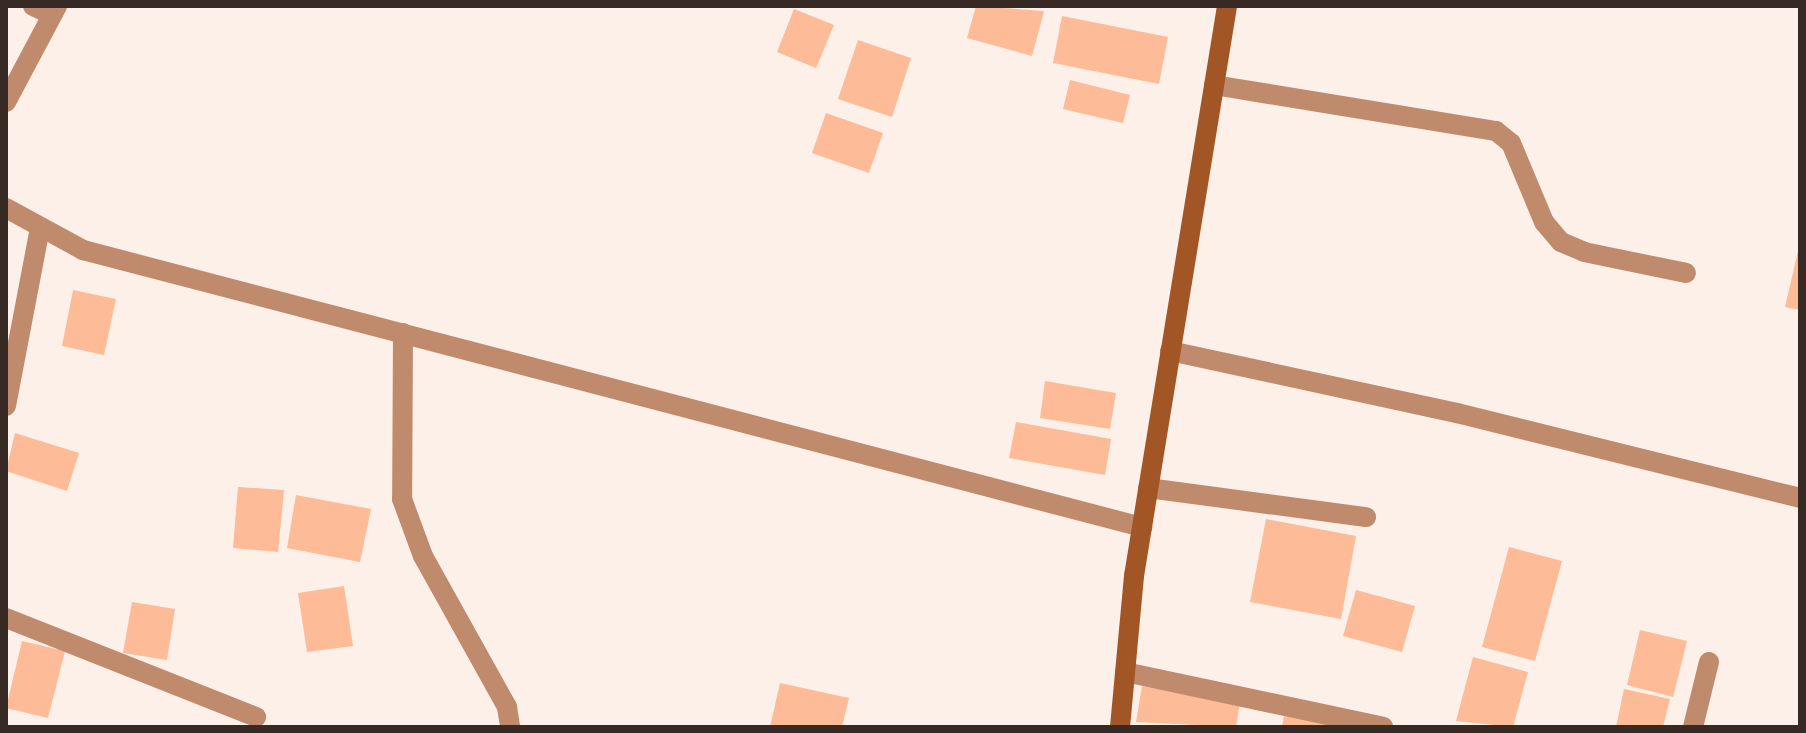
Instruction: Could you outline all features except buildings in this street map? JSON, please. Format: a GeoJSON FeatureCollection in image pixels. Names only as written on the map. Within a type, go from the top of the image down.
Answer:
{"type":"FeatureCollection","features":[{"type":"Feature","properties":{"kind":"street"},"geometry":{"type":"LineString","coordinates":[[6,102],[55,11],[33,6]]}},
{"type":"Feature","properties":{"kind":"street"},"geometry":{"type":"LineString","coordinates":[[1120,727],[1142,527],[1227,6]]}},
{"type":"Feature","properties":{"kind":"street"},"geometry":{"type":"LineString","coordinates":[[1214,85],[1496,131],[1511,143],[1544,222],[1561,242],[1584,252],[1686,273]]}},
{"type":"Feature","properties":{"kind":"street"},"geometry":{"type":"LineString","coordinates":[[6,208],[83,250],[1142,527]]}},
{"type":"Feature","properties":{"kind":"street"},"geometry":{"type":"LineString","coordinates":[[6,406],[40,227]]}},
{"type":"Feature","properties":{"kind":"street"},"geometry":{"type":"LineString","coordinates":[[403,333],[402,499],[423,556],[507,707],[510,727]]}},
{"type":"Feature","properties":{"kind":"street"},"geometry":{"type":"LineString","coordinates":[[1170,351],[1486,420],[1800,498]]}},
{"type":"Feature","properties":{"kind":"street"},"geometry":{"type":"LineString","coordinates":[[1148,488],[1366,517]]}},
{"type":"Feature","properties":{"kind":"street"},"geometry":{"type":"LineString","coordinates":[[6,618],[256,717]]}},
{"type":"Feature","properties":{"kind":"street"},"geometry":{"type":"LineString","coordinates":[[1693,727],[1709,662]]}},
{"type":"Feature","properties":{"kind":"street"},"geometry":{"type":"LineString","coordinates":[[1125,672],[1383,727]]}}]}
